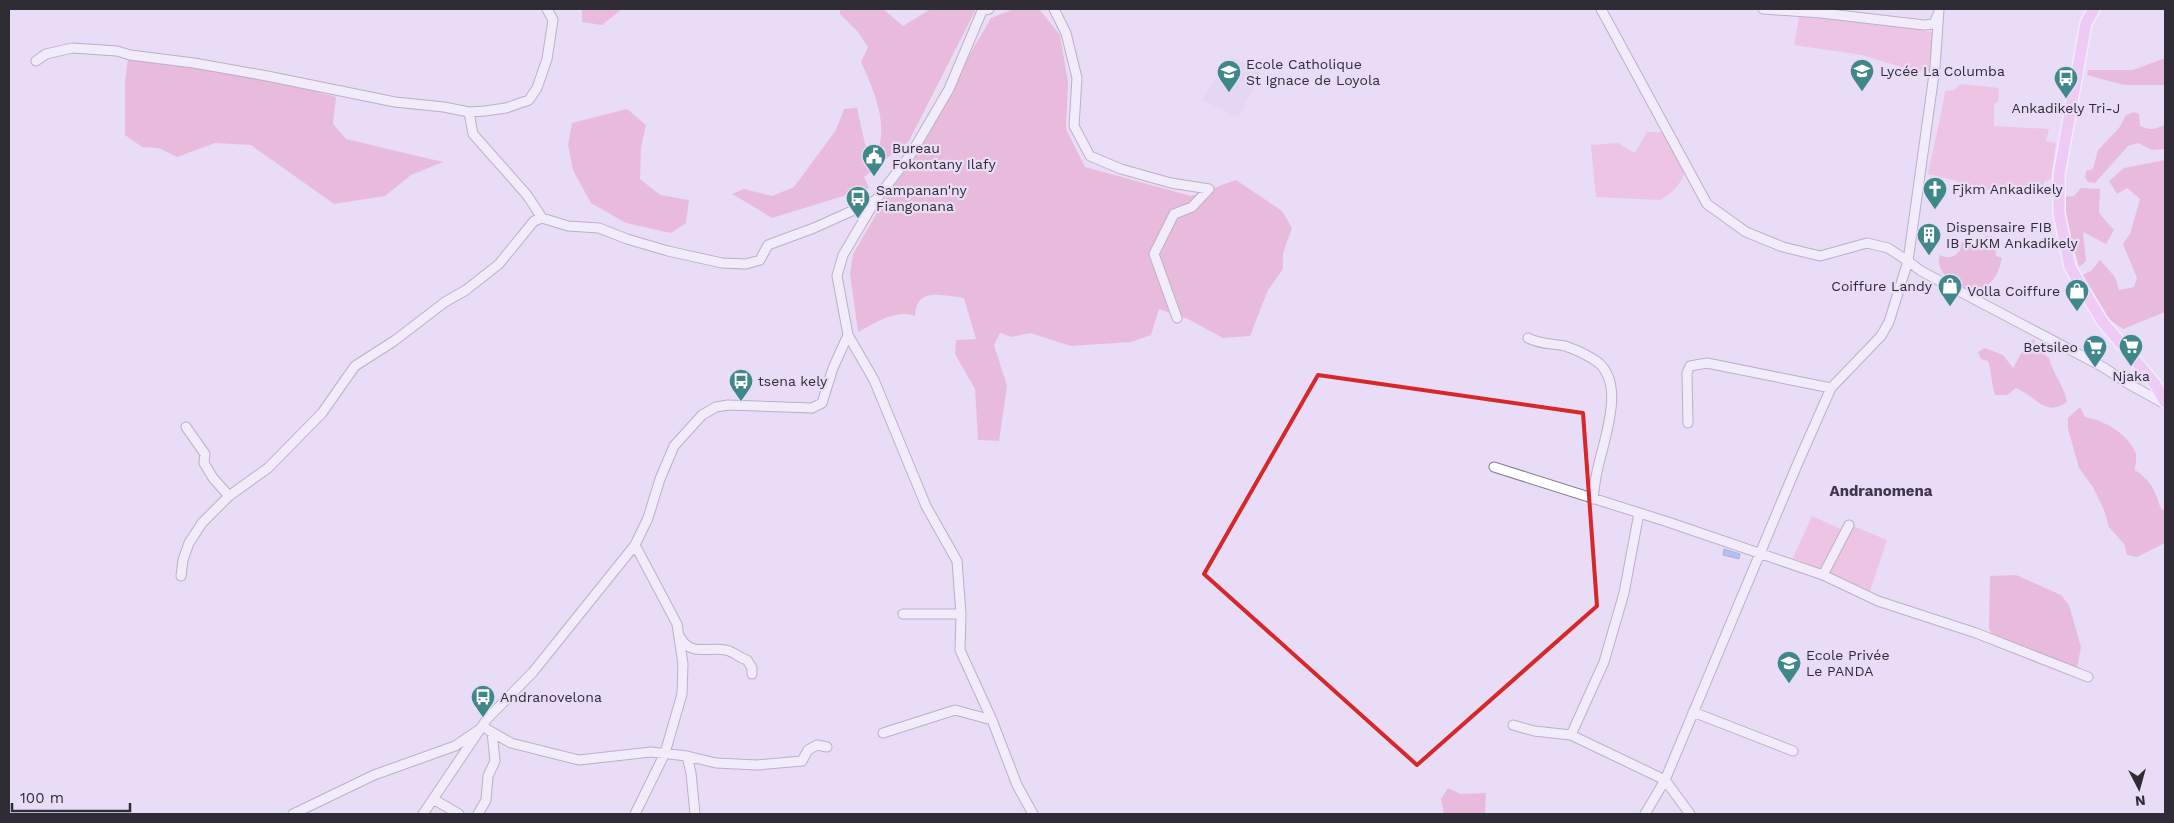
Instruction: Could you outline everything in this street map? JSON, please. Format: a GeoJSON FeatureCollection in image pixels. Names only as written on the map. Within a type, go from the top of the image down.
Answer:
{"type":"FeatureCollection","features":[{"type":"Feature","properties":{"kind":"main road"},"geometry":{"type":"LineString","coordinates":[[2094,9],[2086,23],[2059,174],[2059,213],[2070,267],[2102,321],[2155,384],[2165,403]]}},
{"type":"Feature","properties":{"kind":"street"},"geometry":{"type":"LineString","coordinates":[[36,61],[46,54],[72,48],[110,50],[130,55],[142,55],[267,76],[395,102],[444,107],[469,112],[506,108],[529,100],[536,88],[547,59],[553,20],[547,9]]}},
{"type":"Feature","properties":{"kind":"street"},"geometry":{"type":"LineString","coordinates":[[989,9],[982,12],[949,89],[911,154],[874,201],[843,255],[837,276],[848,335],[874,380],[926,506],[957,561],[961,614],[960,650],[992,720],[1017,785],[1033,814]]}},
{"type":"Feature","properties":{"kind":"street"},"geometry":{"type":"LineString","coordinates":[[1054,9],[1066,33],[1076,78],[1074,126],[1090,156],[1121,169],[1171,182],[1209,189],[1192,207],[1174,214],[1154,254],[1177,318]]}},
{"type":"Feature","properties":{"kind":"street"},"geometry":{"type":"LineString","coordinates":[[1601,9],[1707,204],[1746,232],[1783,247],[1820,256],[1867,243],[1888,248],[1920,271],[2103,367],[2127,384],[2165,403]]}},
{"type":"Feature","properties":{"kind":"street"},"geometry":{"type":"LineString","coordinates":[[1763,9],[1821,13],[1924,25],[1934,24],[1939,11]]}},
{"type":"Feature","properties":{"kind":"street"},"geometry":{"type":"LineString","coordinates":[[1645,814],[1665,780],[1831,388],[1882,336],[1889,322],[1908,261],[1934,67],[1939,11]]}},
{"type":"Feature","properties":{"kind":"street"},"geometry":{"type":"LineString","coordinates":[[469,112],[473,134],[527,195],[542,218]]}},
{"type":"Feature","properties":{"kind":"street"},"geometry":{"type":"LineString","coordinates":[[181,576],[183,560],[189,543],[202,523],[229,496],[268,468],[322,413],[355,366],[394,341],[437,308],[466,290],[499,264],[534,221],[542,218],[568,226],[599,228],[627,239],[668,251],[722,263],[746,264],[760,260],[768,245],[814,228],[874,201]]}},
{"type":"Feature","properties":{"kind":"street"},"geometry":{"type":"LineString","coordinates":[[423,814],[488,720],[533,672],[635,545],[648,518],[660,479],[674,446],[694,422],[716,407],[728,405],[812,408],[822,403],[833,368],[848,335]]}},
{"type":"Feature","properties":{"kind":"street"},"geometry":{"type":"LineString","coordinates":[[1528,338],[1540,344],[1565,346],[1593,359],[1605,367],[1610,381],[1610,421],[1597,473],[1593,499]]}},
{"type":"Feature","properties":{"kind":"street"},"geometry":{"type":"LineString","coordinates":[[1688,423],[1687,373],[1690,366],[1698,363],[1707,363],[1831,388]]}},
{"type":"Feature","properties":{"kind":"street"},"geometry":{"type":"LineString","coordinates":[[186,427],[205,454],[204,463],[213,478],[229,496]]}},
{"type":"Feature","properties":{"kind":"street"},"geometry":{"type":"LineString","coordinates":[[1494,467],[1639,513],[1823,575],[1878,601],[1976,633],[2088,677]]}},
{"type":"Feature","properties":{"kind":"street"},"geometry":{"type":"LineString","coordinates":[[1571,735],[1604,662],[1624,593],[1639,513]]}},
{"type":"Feature","properties":{"kind":"street"},"geometry":{"type":"LineString","coordinates":[[1823,575],[1850,525]]}},
{"type":"Feature","properties":{"kind":"street"},"geometry":{"type":"LineString","coordinates":[[635,545],[677,624],[683,664],[682,694],[665,753],[635,814]]}},
{"type":"Feature","properties":{"kind":"street"},"geometry":{"type":"LineString","coordinates":[[903,614],[961,614]]}},
{"type":"Feature","properties":{"kind":"street"},"geometry":{"type":"LineString","coordinates":[[678,633],[683,643],[693,650],[729,651],[747,660],[752,668],[752,674]]}},
{"type":"Feature","properties":{"kind":"street"},"geometry":{"type":"LineString","coordinates":[[884,733],[955,710],[992,720]]}},
{"type":"Feature","properties":{"kind":"street"},"geometry":{"type":"LineString","coordinates":[[1693,712],[1793,751]]}},
{"type":"Feature","properties":{"kind":"street"},"geometry":{"type":"LineString","coordinates":[[1513,725],[1534,731],[1571,735],[1665,780],[1690,814]]}},
{"type":"Feature","properties":{"kind":"street"},"geometry":{"type":"LineString","coordinates":[[484,727],[512,743],[579,760],[650,752],[687,756],[716,763],[757,765],[802,761],[808,750],[813,747],[818,745],[827,747]]}},
{"type":"Feature","properties":{"kind":"street"},"geometry":{"type":"LineString","coordinates":[[293,814],[374,775],[456,746],[484,727]]}},
{"type":"Feature","properties":{"kind":"street"},"geometry":{"type":"LineString","coordinates":[[478,814],[486,800],[488,776],[495,761],[492,732]]}},
{"type":"Feature","properties":{"kind":"street"},"geometry":{"type":"LineString","coordinates":[[687,756],[691,773],[695,814]]}},
{"type":"Feature","properties":{"kind":"street"},"geometry":{"type":"LineString","coordinates":[[433,800],[459,814]]}},
{"type":"Feature","properties":{"kind":"highlighted area"},"geometry":{"type":"Polygon","coordinates":[[[1318,375],[1583,413],[1597,606],[1417,765],[1204,574],[1318,375]]]}},
{"type":"Feature","properties":{"kind":"shaded area"},"geometry":{"type":"Polygon","coordinates":[[[582,9],[622,9],[602,25],[582,22],[582,9]]]}},
{"type":"Feature","properties":{"kind":"shaded area"},"geometry":{"type":"Polygon","coordinates":[[[840,9],[883,9],[903,26],[931,9],[976,9],[909,141],[864,177],[869,188],[772,218],[732,194],[744,189],[772,196],[794,187],[836,130],[844,109],[857,108],[868,157],[877,152],[881,130],[878,106],[861,62],[868,47],[858,32],[840,14],[840,9]]]}},
{"type":"Feature","properties":{"kind":"shaded area"},"geometry":{"type":"Polygon","coordinates":[[[1014,9],[1039,9],[1060,35],[1068,82],[1066,129],[1085,167],[1191,196],[1236,180],[1282,211],[1292,228],[1283,253],[1283,269],[1268,290],[1250,336],[1223,338],[1188,319],[1159,309],[1151,335],[1131,342],[1071,346],[1030,333],[1012,337],[1000,333],[994,345],[1007,386],[999,441],[978,440],[975,389],[955,354],[956,340],[976,339],[964,298],[932,295],[920,300],[915,316],[900,314],[879,321],[858,332],[850,274],[853,254],[991,18],[1014,9]]]}},
{"type":"Feature","properties":{"kind":"shaded area"},"geometry":{"type":"Polygon","coordinates":[[[1799,17],[1895,25],[1932,32],[1932,71],[1911,70],[1862,55],[1794,45],[1799,17]]]}},
{"type":"Feature","properties":{"kind":"shaded area","name":"Ecole Catholique St Ignace de Loyola"},"geometry":{"type":"Polygon","coordinates":[[[1231,57],[1259,69],[1254,87],[1238,118],[1202,100],[1231,57]]]}},
{"type":"Feature","properties":{"kind":"shaded area"},"geometry":{"type":"Polygon","coordinates":[[[128,58],[146,58],[272,80],[336,97],[333,124],[346,139],[443,162],[411,175],[385,196],[334,204],[251,145],[215,143],[177,157],[159,148],[142,147],[125,135],[125,83],[128,58]]]}},
{"type":"Feature","properties":{"kind":"shaded area"},"geometry":{"type":"Polygon","coordinates":[[[2165,58],[2165,85],[2124,85],[2087,75],[2088,70],[2133,70],[2165,58]]]}},
{"type":"Feature","properties":{"kind":"shaded area"},"geometry":{"type":"Polygon","coordinates":[[[1961,84],[1999,88],[1998,102],[1994,104],[1994,126],[2049,129],[2046,141],[2056,143],[2051,179],[2044,182],[2044,186],[1995,190],[1973,187],[1928,174],[1945,91],[1954,90],[1961,84]]]}},
{"type":"Feature","properties":{"kind":"shaded area"},"geometry":{"type":"Polygon","coordinates":[[[627,109],[646,125],[641,147],[640,179],[660,195],[689,200],[686,223],[671,233],[626,223],[591,203],[573,170],[568,145],[572,123],[627,109]]]}},
{"type":"Feature","properties":{"kind":"shaded area"},"geometry":{"type":"Polygon","coordinates":[[[2134,112],[2139,114],[2140,126],[2147,129],[2165,125],[2165,149],[2152,150],[2138,143],[2128,146],[2095,183],[2088,182],[2085,177],[2086,171],[2093,169],[2098,150],[2119,128],[2126,115],[2134,112]]]}},
{"type":"Feature","properties":{"kind":"shaded area"},"geometry":{"type":"Polygon","coordinates":[[[1647,132],[1664,132],[1685,171],[1672,192],[1660,200],[1596,197],[1591,145],[1618,143],[1635,153],[1647,132]]]}},
{"type":"Feature","properties":{"kind":"shaded area"},"geometry":{"type":"Polygon","coordinates":[[[2165,160],[2165,312],[2123,329],[2110,320],[2082,275],[2091,271],[2100,260],[2115,277],[2119,290],[2134,287],[2137,278],[2123,244],[2130,234],[2140,199],[2127,188],[2117,194],[2109,181],[2124,168],[2165,160]]]}},
{"type":"Feature","properties":{"kind":"shaded area"},"geometry":{"type":"Polygon","coordinates":[[[2081,188],[2100,189],[2099,213],[2114,230],[2106,244],[2083,232],[2086,261],[2079,267],[2062,197],[2074,196],[2081,188]]]}},
{"type":"Feature","properties":{"kind":"shaded area"},"geometry":{"type":"Polygon","coordinates":[[[1987,236],[1994,237],[1996,256],[2002,258],[2000,266],[1990,283],[1980,289],[1964,292],[1945,276],[1940,266],[1940,255],[1949,257],[1956,255],[1960,250],[1962,242],[1974,244],[1987,236]]]}},
{"type":"Feature","properties":{"kind":"shaded area"},"geometry":{"type":"Polygon","coordinates":[[[2034,338],[2035,347],[2049,358],[2067,402],[2053,408],[2046,407],[2016,388],[2007,395],[1995,395],[1988,361],[1981,359],[1978,352],[1985,348],[2003,355],[2013,368],[2024,348],[2028,347],[2034,338]]]}},
{"type":"Feature","properties":{"kind":"shaded area"},"geometry":{"type":"Polygon","coordinates":[[[2080,407],[2085,417],[2108,425],[2128,440],[2136,454],[2135,470],[2149,483],[2161,509],[2165,511],[2165,543],[2137,557],[2127,555],[2124,544],[2109,527],[2104,510],[2093,487],[2079,468],[2068,429],[2068,418],[2080,407]]]}},
{"type":"Feature","properties":{"kind":"shaded area"},"geometry":{"type":"Polygon","coordinates":[[[1812,516],[1849,533],[1853,526],[1887,540],[1870,591],[1793,558],[1812,516]]]}},
{"type":"Feature","properties":{"kind":"shaded area"},"geometry":{"type":"Polygon","coordinates":[[[2016,575],[2061,595],[2069,605],[2081,647],[2076,673],[1992,635],[1989,628],[1990,576],[2016,575]]]}},
{"type":"Feature","properties":{"kind":"shaded area"},"geometry":{"type":"Polygon","coordinates":[[[1448,788],[1461,794],[1486,793],[1485,814],[1444,814],[1441,799],[1448,788]]]}},
{"type":"Feature","properties":{"kind":"water"},"geometry":{"type":"Polygon","coordinates":[[[1724,549],[1740,554],[1739,559],[1723,555],[1724,549]]]}},
{"type":"Feature","properties":{"kind":"place","name":"Lycée La Columba"},"geometry":{"type":"Point","coordinates":[1862,92]}},
{"type":"Feature","properties":{"kind":"place","name":"Ecole Catholique St Ignace de Loyola"},"geometry":{"type":"Point","coordinates":[1229,93]}},
{"type":"Feature","properties":{"kind":"place","name":"Ankadikely Tri-J"},"geometry":{"type":"Point","coordinates":[2066,99]}},
{"type":"Feature","properties":{"kind":"place","name":"Bureau Fokontany Ilafy"},"geometry":{"type":"Point","coordinates":[874,177]}},
{"type":"Feature","properties":{"kind":"place","name":"Fjkm Ankadikely"},"geometry":{"type":"Point","coordinates":[1935,210]}},
{"type":"Feature","properties":{"kind":"place","name":"Sampanan'ny Fiangonana"},"geometry":{"type":"Point","coordinates":[858,219]}},
{"type":"Feature","properties":{"kind":"place","name":"Dispensaire FIB IB FJKM Ankadikely"},"geometry":{"type":"Point","coordinates":[1929,256]}},
{"type":"Feature","properties":{"kind":"place","name":"Coiffure Landy"},"geometry":{"type":"Point","coordinates":[1950,307]}},
{"type":"Feature","properties":{"kind":"place","name":"Volla Coiffure"},"geometry":{"type":"Point","coordinates":[2077,312]}},
{"type":"Feature","properties":{"kind":"place","name":"Njaka"},"geometry":{"type":"Point","coordinates":[2131,367]}},
{"type":"Feature","properties":{"kind":"place","name":"Betsileo"},"geometry":{"type":"Point","coordinates":[2095,368]}},
{"type":"Feature","properties":{"kind":"place","name":"tsena kely"},"geometry":{"type":"Point","coordinates":[741,402]}},
{"type":"Feature","properties":{"kind":"place","name":"Ecole Privée Le PANDA"},"geometry":{"type":"Point","coordinates":[1789,684]}},
{"type":"Feature","properties":{"kind":"place","name":"Andranovelona"},"geometry":{"type":"Point","coordinates":[483,718]}},
{"type":"Feature","properties":{"kind":"district","name":"Andranomena"},"geometry":{"type":"Point","coordinates":[1881,491]}}]}
